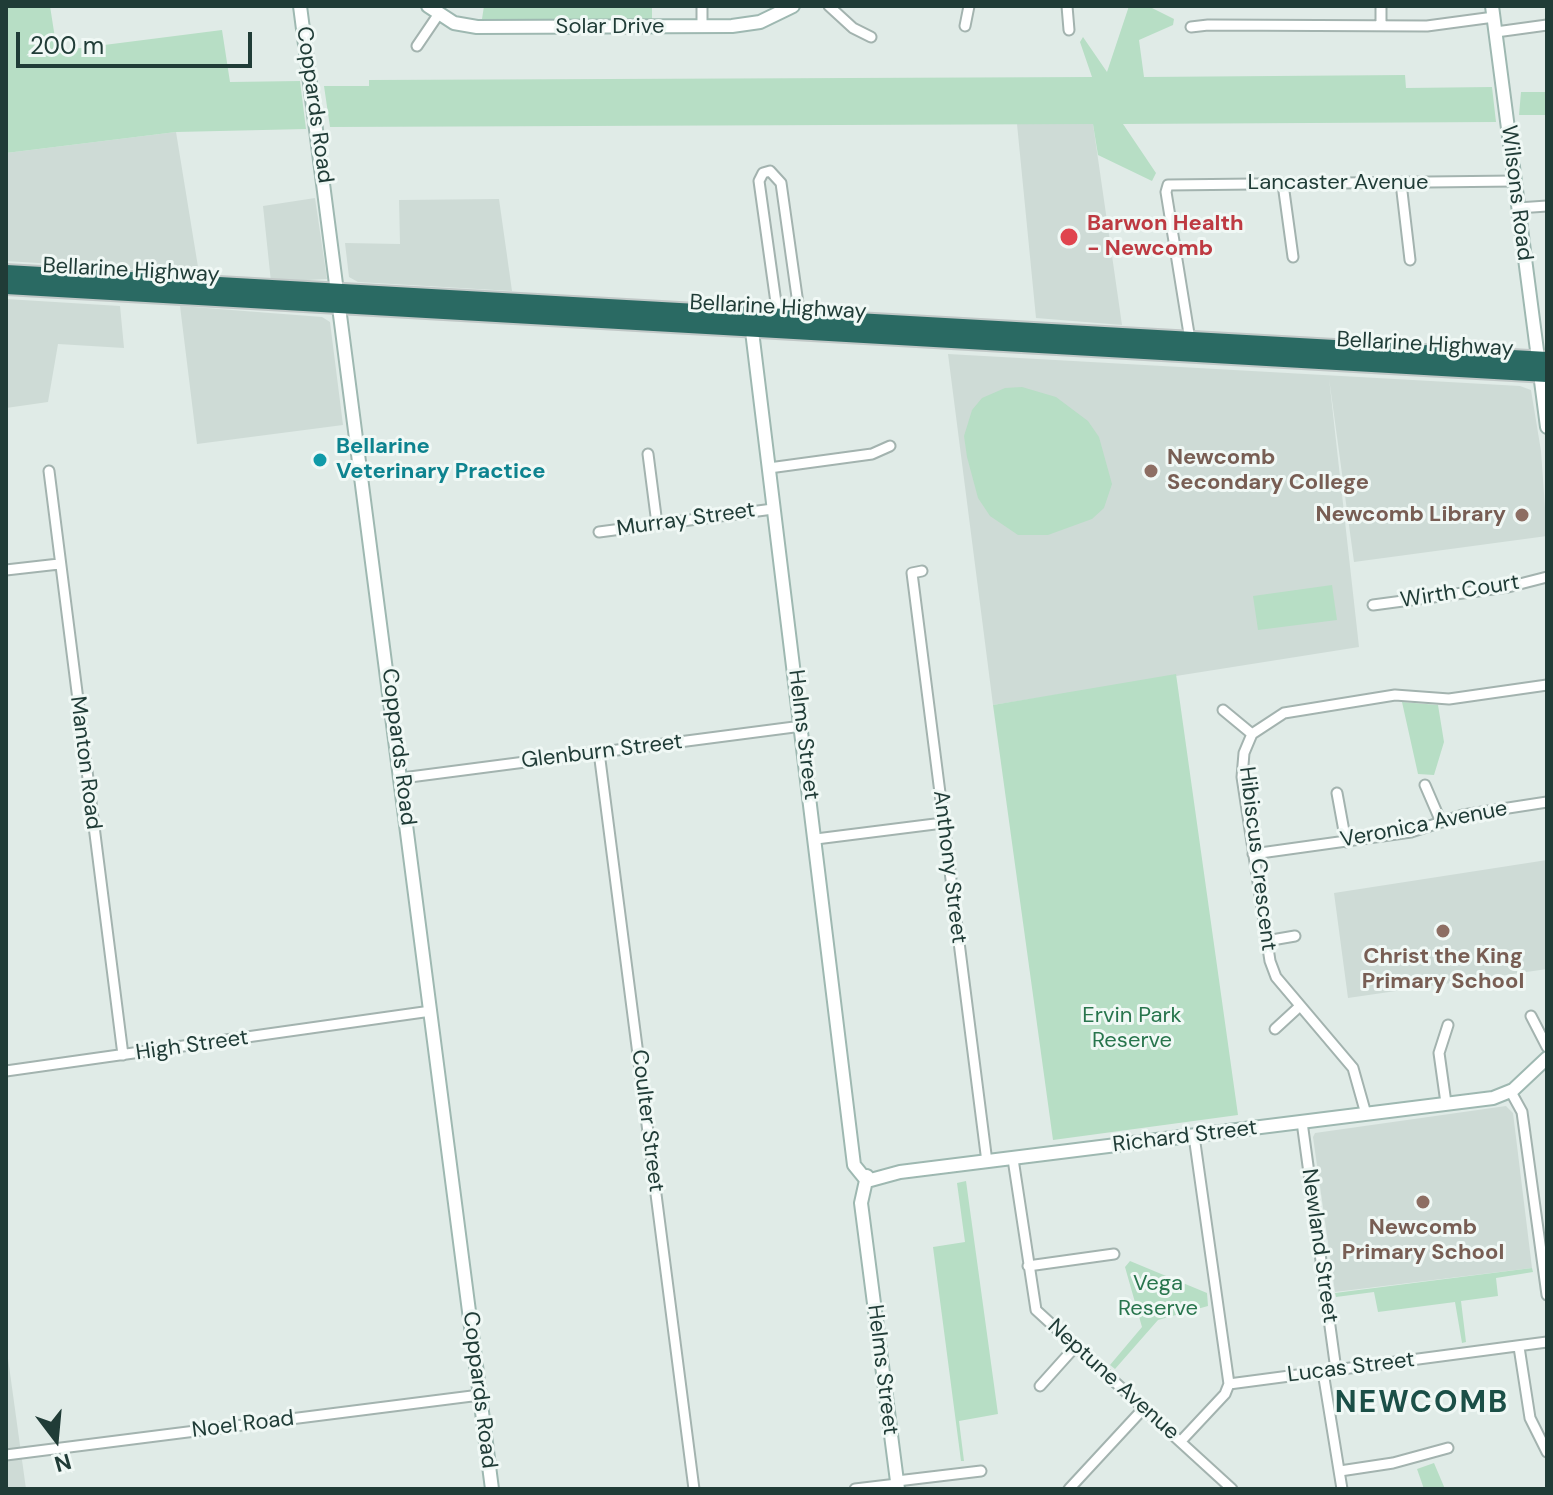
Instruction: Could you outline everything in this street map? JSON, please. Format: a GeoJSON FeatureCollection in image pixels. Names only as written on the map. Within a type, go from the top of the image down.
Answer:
{"type":"FeatureCollection","features":[{"type":"Feature","properties":{"kind":"highway","name":"Bellarine Highway"},"geometry":{"type":"LineString","coordinates":[[6,273],[340,298],[1542,367]]}},
{"type":"Feature","properties":{"kind":"highway","name":"Bellarine Highway"},"geometry":{"type":"LineString","coordinates":[[6,286],[340,298]]}},
{"type":"Feature","properties":{"kind":"highway","name":"Bellarine Highway"},"geometry":{"type":"LineString","coordinates":[[751,322],[778,317],[1190,340],[1542,367]]}},
{"type":"Feature","properties":{"kind":"street","name":"Coppards Road"},"geometry":{"type":"LineString","coordinates":[[300,6],[492,1489]]}},
{"type":"Feature","properties":{"kind":"street"},"geometry":{"type":"LineString","coordinates":[[702,6],[702,26]]}},
{"type":"Feature","properties":{"kind":"street","name":"Solar Drive"},"geometry":{"type":"LineString","coordinates":[[433,10],[454,23],[477,27],[702,26],[760,22],[793,6]]}},
{"type":"Feature","properties":{"kind":"street"},"geometry":{"type":"LineString","coordinates":[[829,6],[853,28],[871,37]]}},
{"type":"Feature","properties":{"kind":"street"},"geometry":{"type":"LineString","coordinates":[[965,26],[969,6]]}},
{"type":"Feature","properties":{"kind":"street"},"geometry":{"type":"LineString","coordinates":[[1067,6],[1069,30]]}},
{"type":"Feature","properties":{"kind":"street"},"geometry":{"type":"LineString","coordinates":[[1381,6],[1381,26]]}},
{"type":"Feature","properties":{"kind":"street"},"geometry":{"type":"LineString","coordinates":[[417,46],[433,10]]}},
{"type":"Feature","properties":{"kind":"street"},"geometry":{"type":"LineString","coordinates":[[1191,27],[1427,26],[1493,12]]}},
{"type":"Feature","properties":{"kind":"street","name":"Wilsons Road"},"geometry":{"type":"LineString","coordinates":[[1493,12],[1542,367],[1547,427]]}},
{"type":"Feature","properties":{"kind":"street"},"geometry":{"type":"LineString","coordinates":[[1496,32],[1547,25]]}},
{"type":"Feature","properties":{"kind":"street"},"geometry":{"type":"LineString","coordinates":[[778,317],[759,181],[763,173],[770,171],[781,183],[800,318]]}},
{"type":"Feature","properties":{"kind":"street","name":"Lancaster Avenue"},"geometry":{"type":"LineString","coordinates":[[1190,340],[1166,192],[1168,185],[1515,181]]}},
{"type":"Feature","properties":{"kind":"street"},"geometry":{"type":"LineString","coordinates":[[1401,183],[1410,260]]}},
{"type":"Feature","properties":{"kind":"street"},"geometry":{"type":"LineString","coordinates":[[1283,184],[1293,257]]}},
{"type":"Feature","properties":{"kind":"street"},"geometry":{"type":"LineString","coordinates":[[1518,208],[1547,206]]}},
{"type":"Feature","properties":{"kind":"street","name":"Helms Street"},"geometry":{"type":"LineString","coordinates":[[751,322],[855,1154],[865,1177],[861,1203],[897,1485]]}},
{"type":"Feature","properties":{"kind":"street"},"geometry":{"type":"LineString","coordinates":[[769,468],[872,454],[890,446]]}},
{"type":"Feature","properties":{"kind":"street"},"geometry":{"type":"LineString","coordinates":[[648,454],[657,524]]}},
{"type":"Feature","properties":{"kind":"street","name":"Manton Road"},"geometry":{"type":"LineString","coordinates":[[49,471],[123,1055]]}},
{"type":"Feature","properties":{"kind":"street","name":"Murray Street"},"geometry":{"type":"LineString","coordinates":[[599,532],[773,509]]}},
{"type":"Feature","properties":{"kind":"street"},"geometry":{"type":"LineString","coordinates":[[6,570],[59,564]]}},
{"type":"Feature","properties":{"kind":"street","name":"Anthony Street"},"geometry":{"type":"LineString","coordinates":[[913,572],[987,1162]]}},
{"type":"Feature","properties":{"kind":"street","name":"Wirth Court"},"geometry":{"type":"LineString","coordinates":[[1373,605],[1508,587],[1547,577]]}},
{"type":"Feature","properties":{"kind":"street","name":"Hibiscus Crescent"},"geometry":{"type":"LineString","coordinates":[[1366,1114],[1353,1068],[1276,977],[1266,941],[1242,777],[1244,753],[1252,734],[1284,713],[1395,695],[1449,699],[1547,685]]}},
{"type":"Feature","properties":{"kind":"street"},"geometry":{"type":"LineString","coordinates":[[1223,710],[1252,734]]}},
{"type":"Feature","properties":{"kind":"street","name":"Glenburn Street"},"geometry":{"type":"LineString","coordinates":[[402,778],[802,726]]}},
{"type":"Feature","properties":{"kind":"street","name":"Coulter Street"},"geometry":{"type":"LineString","coordinates":[[599,752],[694,1489]]}},
{"type":"Feature","properties":{"kind":"street"},"geometry":{"type":"LineString","coordinates":[[1425,785],[1441,822]]}},
{"type":"Feature","properties":{"kind":"street"},"geometry":{"type":"LineString","coordinates":[[1337,793],[1346,842]]}},
{"type":"Feature","properties":{"kind":"street","name":"Veronica Avenue"},"geometry":{"type":"LineString","coordinates":[[1253,854],[1411,832],[1463,815],[1547,802]]}},
{"type":"Feature","properties":{"kind":"street"},"geometry":{"type":"LineString","coordinates":[[816,839],[943,823]]}},
{"type":"Feature","properties":{"kind":"street"},"geometry":{"type":"LineString","coordinates":[[1266,941],[1295,936]]}},
{"type":"Feature","properties":{"kind":"street"},"geometry":{"type":"LineString","coordinates":[[1275,1029],[1300,1006]]}},
{"type":"Feature","properties":{"kind":"street","name":"High Street"},"geometry":{"type":"LineString","coordinates":[[6,1071],[431,1014]]}},
{"type":"Feature","properties":{"kind":"street"},"geometry":{"type":"LineString","coordinates":[[1531,1016],[1547,1049],[1509,1089],[1522,1112],[1547,1295]]}},
{"type":"Feature","properties":{"kind":"street"},"geometry":{"type":"LineString","coordinates":[[1446,1103],[1439,1053],[1448,1025]]}},
{"type":"Feature","properties":{"kind":"street"},"geometry":{"type":"LineString","coordinates":[[1527,1072],[1547,1058]]}},
{"type":"Feature","properties":{"kind":"street","name":"Richard Street"},"geometry":{"type":"LineString","coordinates":[[865,1177],[1496,1098],[1509,1089]]}},
{"type":"Feature","properties":{"kind":"street","name":"Newland Street"},"geometry":{"type":"LineString","coordinates":[[1302,1122],[1336,1370]]}},
{"type":"Feature","properties":{"kind":"street"},"geometry":{"type":"LineString","coordinates":[[1181,1441],[1227,1392],[1229,1384],[1194,1136]]}},
{"type":"Feature","properties":{"kind":"street","name":"Neptune Avenue"},"geometry":{"type":"LineString","coordinates":[[1013,1159],[1036,1310],[1232,1489]]}},
{"type":"Feature","properties":{"kind":"street"},"geometry":{"type":"LineString","coordinates":[[1028,1266],[1114,1254]]}},
{"type":"Feature","properties":{"kind":"street","name":"Lucas Street"},"geometry":{"type":"LineString","coordinates":[[1229,1384],[1547,1342]]}},
{"type":"Feature","properties":{"kind":"street"},"geometry":{"type":"LineString","coordinates":[[1040,1386],[1075,1347]]}},
{"type":"Feature","properties":{"kind":"street"},"geometry":{"type":"LineString","coordinates":[[1519,1347],[1530,1418],[1547,1450]]}},
{"type":"Feature","properties":{"kind":"street"},"geometry":{"type":"LineString","coordinates":[[1323,1372],[1342,1489]]}},
{"type":"Feature","properties":{"kind":"street","name":"Noel Road"},"geometry":{"type":"LineString","coordinates":[[6,1455],[480,1395]]}},
{"type":"Feature","properties":{"kind":"street"},"geometry":{"type":"LineString","coordinates":[[1069,1489],[1144,1408]]}},
{"type":"Feature","properties":{"kind":"street"},"geometry":{"type":"LineString","coordinates":[[1340,1471],[1403,1461],[1448,1448]]}},
{"type":"Feature","properties":{"kind":"street"},"geometry":{"type":"LineString","coordinates":[[855,1489],[981,1471]]}},
{"type":"Feature","properties":{"kind":"shaded area","name":"Barwon Health - Newcomb"},"geometry":{"type":"Polygon","coordinates":[[[1017,124],[1093,124],[1122,325],[1036,318],[1017,124]]]}},
{"type":"Feature","properties":{"kind":"shaded area"},"geometry":{"type":"Polygon","coordinates":[[[176,132],[199,273],[6,261],[6,153],[176,132]]]}},
{"type":"Feature","properties":{"kind":"shaded area"},"geometry":{"type":"Polygon","coordinates":[[[315,198],[327,279],[271,282],[263,206],[315,198]]]}},
{"type":"Feature","properties":{"kind":"shaded area"},"geometry":{"type":"Polygon","coordinates":[[[499,199],[512,291],[358,282],[349,277],[345,243],[400,244],[399,200],[499,199]]]}},
{"type":"Feature","properties":{"kind":"shaded area"},"geometry":{"type":"Polygon","coordinates":[[[6,299],[120,306],[124,348],[58,344],[48,402],[6,408],[6,299]]]}},
{"type":"Feature","properties":{"kind":"shaded area"},"geometry":{"type":"Polygon","coordinates":[[[180,306],[322,317],[330,322],[343,425],[197,444],[180,306]]]}},
{"type":"Feature","properties":{"kind":"shaded area","name":"Newcomb Secondary College"},"geometry":{"type":"Polygon","coordinates":[[[948,354],[1520,386],[1531,390],[1541,451],[1547,536],[1354,562],[1329,378],[1359,647],[993,705],[948,354]]]}},
{"type":"Feature","properties":{"kind":"shaded area","name":"Christ the King Primary School"},"geometry":{"type":"Polygon","coordinates":[[[1547,860],[1547,969],[1348,998],[1334,893],[1547,860]]]}},
{"type":"Feature","properties":{"kind":"shaded area","name":"Newcomb Primary School"},"geometry":{"type":"Polygon","coordinates":[[[1506,1106],[1513,1113],[1532,1268],[1335,1292],[1313,1137],[1315,1133],[1506,1106]]]}},
{"type":"Feature","properties":{"kind":"shaded area"},"geometry":{"type":"Polygon","coordinates":[[[6,1344],[26,1489],[6,1489],[6,1344]]]}},
{"type":"Feature","properties":{"kind":"green space"},"geometry":{"type":"Polygon","coordinates":[[[6,6],[50,6],[57,51],[222,30],[230,82],[300,81],[306,129],[176,132],[6,153],[6,6]]]}},
{"type":"Feature","properties":{"kind":"green space"},"geometry":{"type":"Polygon","coordinates":[[[484,6],[652,6],[652,21],[482,19],[484,6]]]}},
{"type":"Feature","properties":{"kind":"green space"},"geometry":{"type":"Polygon","coordinates":[[[1129,6],[1148,6],[1174,19],[1173,25],[1139,40],[1144,77],[1405,75],[1406,88],[1492,87],[1496,122],[1123,124],[1156,173],[1152,181],[1098,155],[1093,124],[330,127],[324,86],[369,86],[369,80],[1092,77],[1080,42],[1083,37],[1107,72],[1129,6]]]}},
{"type":"Feature","properties":{"kind":"green space"},"geometry":{"type":"Polygon","coordinates":[[[1521,92],[1547,92],[1547,115],[1519,115],[1521,92]]]}},
{"type":"Feature","properties":{"kind":"green space"},"geometry":{"type":"Polygon","coordinates":[[[1022,387],[1056,397],[1088,421],[1099,437],[1112,484],[1104,508],[1092,519],[1048,535],[1018,535],[990,516],[978,498],[967,457],[964,436],[972,410],[982,398],[1005,388],[1022,387]]]}},
{"type":"Feature","properties":{"kind":"green space"},"geometry":{"type":"Polygon","coordinates":[[[1332,585],[1337,620],[1258,630],[1253,596],[1332,585]]]}},
{"type":"Feature","properties":{"kind":"green space","name":"Ervin Park Reserve"},"geometry":{"type":"Polygon","coordinates":[[[1176,674],[1238,1115],[1053,1140],[993,705],[1176,674]]]}},
{"type":"Feature","properties":{"kind":"green space"},"geometry":{"type":"Polygon","coordinates":[[[1402,702],[1438,705],[1444,742],[1434,775],[1418,774],[1402,702]]]}},
{"type":"Feature","properties":{"kind":"green space"},"geometry":{"type":"Polygon","coordinates":[[[966,1181],[998,1414],[959,1421],[964,1461],[961,1461],[933,1247],[965,1242],[957,1183],[966,1181]]]}},
{"type":"Feature","properties":{"kind":"green space","name":"Vega Reserve"},"geometry":{"type":"Polygon","coordinates":[[[1130,1261],[1207,1293],[1208,1306],[1158,1320],[1115,1369],[1110,1365],[1142,1327],[1125,1267],[1130,1261]]]}},
{"type":"Feature","properties":{"kind":"green space"},"geometry":{"type":"Polygon","coordinates":[[[1532,1268],[1533,1272],[1496,1278],[1498,1296],[1461,1301],[1466,1342],[1462,1343],[1455,1302],[1378,1312],[1374,1292],[1336,1297],[1335,1293],[1532,1268]]]}},
{"type":"Feature","properties":{"kind":"green space"},"geometry":{"type":"Polygon","coordinates":[[[1434,1463],[1445,1489],[1424,1489],[1417,1469],[1434,1463]]]}},
{"type":"Feature","properties":{"kind":"place","name":"Barwon Health - Newcomb"},"geometry":{"type":"Point","coordinates":[1069,237]}},
{"type":"Feature","properties":{"kind":"place","name":"Bellarine Veterinary Practice"},"geometry":{"type":"Point","coordinates":[320,460]}},
{"type":"Feature","properties":{"kind":"place","name":"Newcomb Secondary College"},"geometry":{"type":"Point","coordinates":[1151,471]}},
{"type":"Feature","properties":{"kind":"place","name":"Newcomb Library"},"geometry":{"type":"Point","coordinates":[1522,515]}},
{"type":"Feature","properties":{"kind":"place","name":"Christ the King Primary School"},"geometry":{"type":"Point","coordinates":[1443,931]}},
{"type":"Feature","properties":{"kind":"place","name":"Newcomb Primary School"},"geometry":{"type":"Point","coordinates":[1423,1202]}},
{"type":"Feature","properties":{"kind":"district","name":"NEWCOMB"},"geometry":{"type":"Point","coordinates":[1422,1404]}}]}
